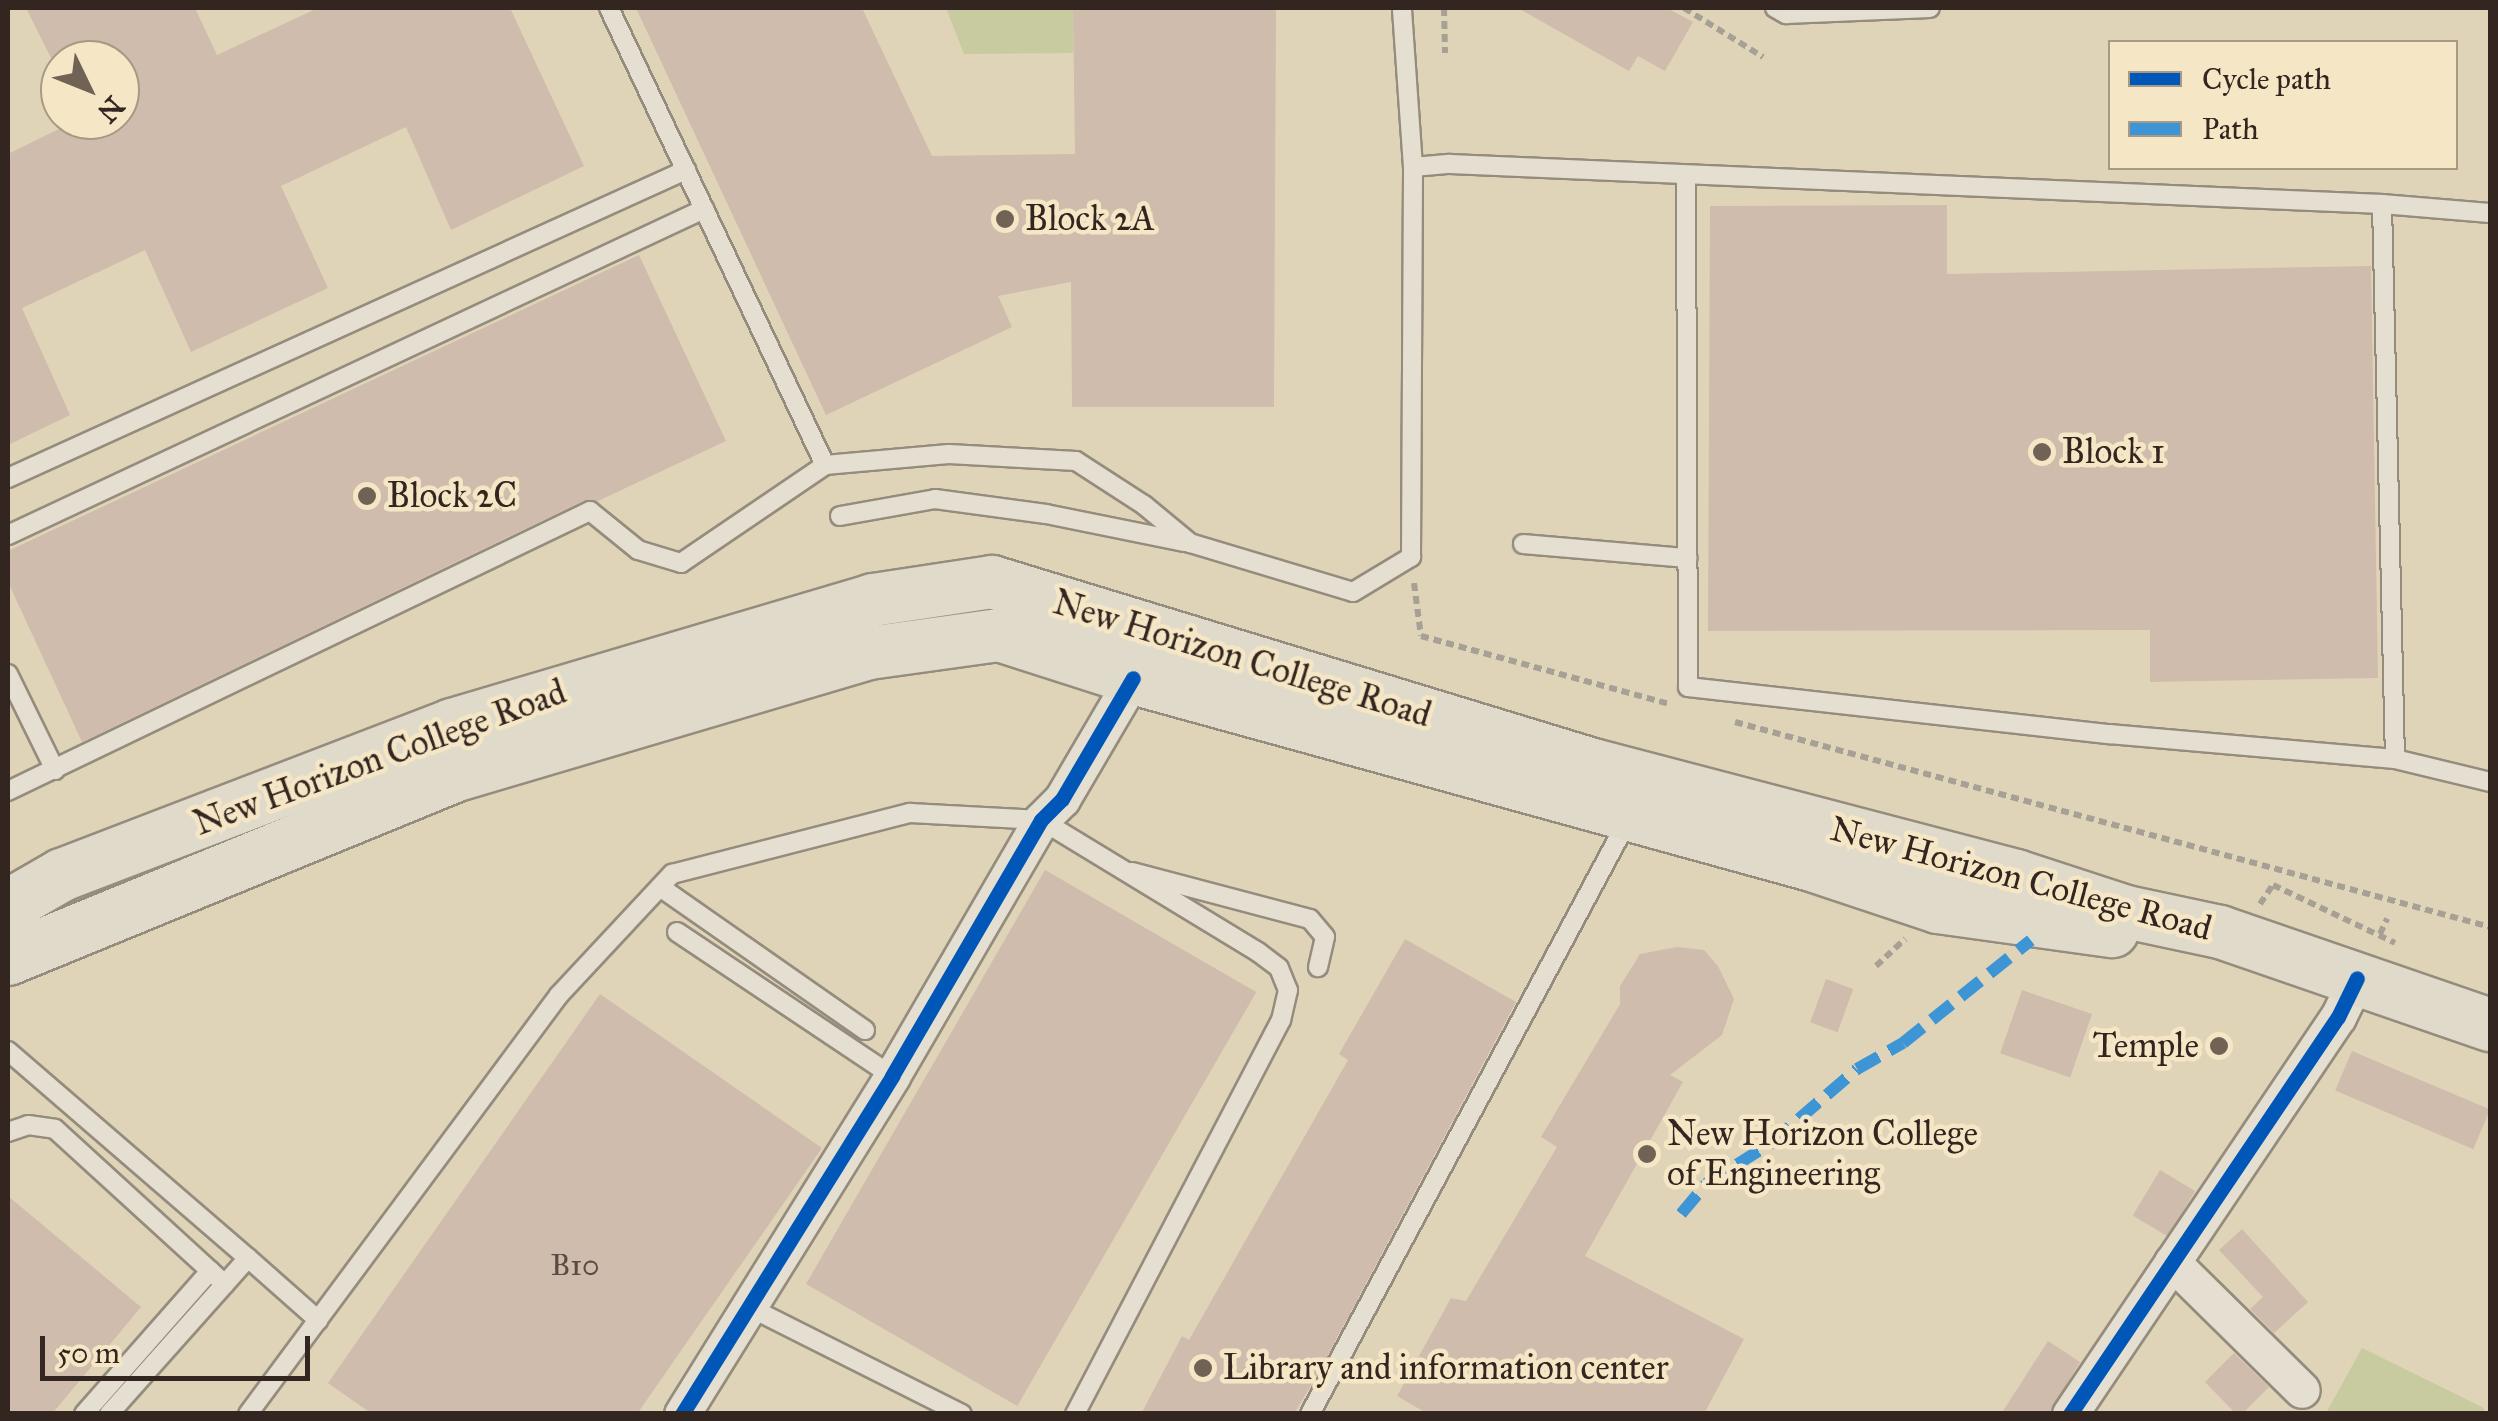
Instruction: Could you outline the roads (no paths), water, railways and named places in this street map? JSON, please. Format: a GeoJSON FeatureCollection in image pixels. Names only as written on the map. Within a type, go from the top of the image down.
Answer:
{"type":"FeatureCollection","features":[{"type":"Feature","properties":{"kind":"main road","name":"New Horizon College Road"},"geometry":{"type":"LineString","coordinates":[[8,906],[62,874],[452,725],[874,600],[992,582],[1592,766],[2016,876],[2126,912],[2220,932],[2490,1049]]}},
{"type":"Feature","properties":{"kind":"main road","name":"New Horizon College Road"},"geometry":{"type":"LineString","coordinates":[[8,959],[456,775],[869,654],[999,635],[1133,678],[1812,865],[1938,906],[2115,931],[2490,1025]]}},
{"type":"Feature","properties":{"kind":"street"},"geometry":{"type":"LineString","coordinates":[[682,1414],[892,1076],[1041,820],[1062,799],[1133,678]]}},
{"type":"Feature","properties":{"kind":"street"},"geometry":{"type":"LineString","coordinates":[[2070,1414],[2352,990]]}},
{"type":"Feature","properties":{"kind":"street"},"geometry":{"type":"LineString","coordinates":[[2172,1262],[2302,1390]]}},
{"type":"Feature","properties":{"kind":"lane"},"geometry":{"type":"LineString","coordinates":[[609,8],[825,465]]}},
{"type":"Feature","properties":{"kind":"lane"},"geometry":{"type":"LineString","coordinates":[[840,516],[935,499],[1046,514],[1190,543],[1352,592],[1411,557],[1414,167],[1402,8]]}},
{"type":"Feature","properties":{"kind":"lane"},"geometry":{"type":"LineString","coordinates":[[1775,8],[1786,14],[1930,8]]}},
{"type":"Feature","properties":{"kind":"lane"},"geometry":{"type":"LineString","coordinates":[[1414,167],[1450,164],[2382,204],[2490,214]]}},
{"type":"Feature","properties":{"kind":"lane"},"geometry":{"type":"LineString","coordinates":[[8,478],[686,170]]}},
{"type":"Feature","properties":{"kind":"lane"},"geometry":{"type":"LineString","coordinates":[[1686,174],[1688,687],[2109,734],[2394,759],[2490,782]]}},
{"type":"Feature","properties":{"kind":"lane"},"geometry":{"type":"LineString","coordinates":[[2382,204],[2394,759]]}},
{"type":"Feature","properties":{"kind":"lane"},"geometry":{"type":"LineString","coordinates":[[8,535],[704,208]]}},
{"type":"Feature","properties":{"kind":"lane"},"geometry":{"type":"LineString","coordinates":[[8,790],[590,512],[638,550],[681,564],[825,465],[949,454],[1076,461],[1190,543]]}},
{"type":"Feature","properties":{"kind":"lane"},"geometry":{"type":"LineString","coordinates":[[1523,544],[1687,558]]}},
{"type":"Feature","properties":{"kind":"lane"},"geometry":{"type":"LineString","coordinates":[[8,674],[55,770]]}},
{"type":"Feature","properties":{"kind":"lane"},"geometry":{"type":"LineString","coordinates":[[248,1414],[560,995],[672,874],[910,813],[1041,820],[1258,952],[1279,968],[1288,990],[1282,1020],[1075,1414]]}},
{"type":"Feature","properties":{"kind":"lane"},"geometry":{"type":"LineString","coordinates":[[1310,1414],[1631,815]]}},
{"type":"Feature","properties":{"kind":"lane"},"geometry":{"type":"LineString","coordinates":[[1127,872],[1139,871],[1310,920],[1324,938],[1318,967]]}},
{"type":"Feature","properties":{"kind":"lane"},"geometry":{"type":"LineString","coordinates":[[660,888],[866,1030]]}},
{"type":"Feature","properties":{"kind":"lane"},"geometry":{"type":"LineString","coordinates":[[677,932],[892,1076]]}},
{"type":"Feature","properties":{"kind":"lane"},"geometry":{"type":"LineString","coordinates":[[8,1051],[318,1320]]}},
{"type":"Feature","properties":{"kind":"lane"},"geometry":{"type":"LineString","coordinates":[[8,1132],[28,1125],[56,1129],[225,1284]]}},
{"type":"Feature","properties":{"kind":"lane"},"geometry":{"type":"LineString","coordinates":[[109,1414],[248,1258]]}},
{"type":"Feature","properties":{"kind":"lane"},"geometry":{"type":"LineString","coordinates":[[84,1414],[210,1271]]}},
{"type":"Feature","properties":{"kind":"lane"},"geometry":{"type":"LineString","coordinates":[[750,1308],[962,1414]]}},
{"type":"Feature","properties":{"kind":"place","name":"Block 2A"},"geometry":{"type":"Point","coordinates":[1005,219]}},
{"type":"Feature","properties":{"kind":"place","name":"Block 1"},"geometry":{"type":"Point","coordinates":[2042,452]}},
{"type":"Feature","properties":{"kind":"place","name":"Block 2C"},"geometry":{"type":"Point","coordinates":[367,496]}},
{"type":"Feature","properties":{"kind":"place","name":"Temple"},"geometry":{"type":"Point","coordinates":[2219,1046]}},
{"type":"Feature","properties":{"kind":"place","name":"New Horizon College of Engineering"},"geometry":{"type":"Point","coordinates":[1647,1154]}},
{"type":"Feature","properties":{"kind":"place","name":"Library and information center"},"geometry":{"type":"Point","coordinates":[1203,1368]}}]}
